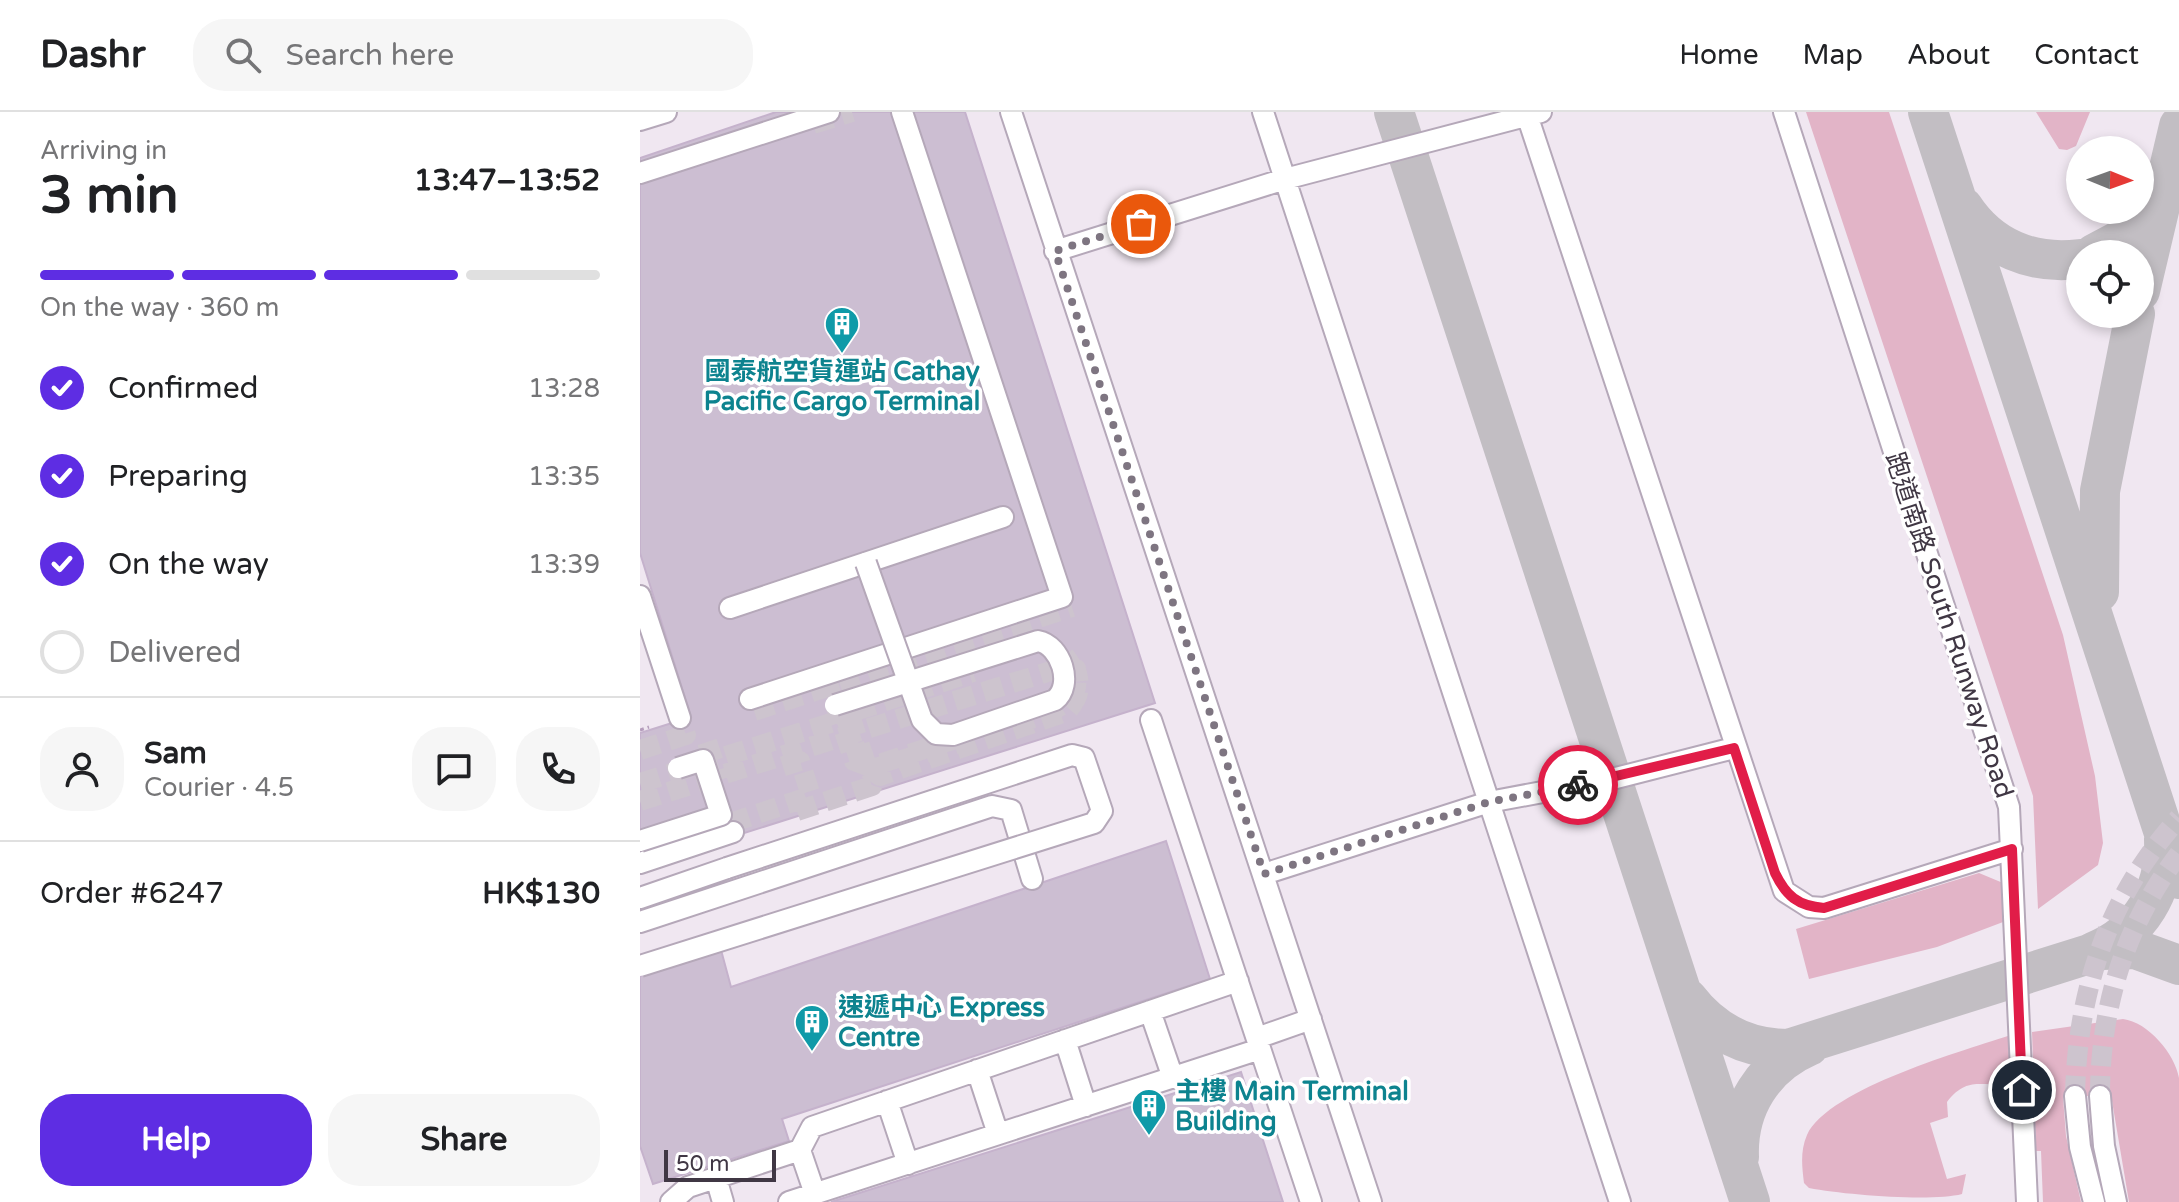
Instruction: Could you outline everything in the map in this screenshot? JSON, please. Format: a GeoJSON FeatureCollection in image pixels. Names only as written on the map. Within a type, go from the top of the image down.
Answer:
{"type":"FeatureCollection","features":[{"type":"Feature","properties":{"kind":"lane"},"geometry":{"type":"LineString","coordinates":[[640,120],[666,112]]}},
{"type":"Feature","properties":{"kind":"lane"},"geometry":{"type":"LineString","coordinates":[[640,173],[829,112]]}},
{"type":"Feature","properties":{"kind":"lane"},"geometry":{"type":"LineString","coordinates":[[750,699],[1062,597],[902,112]]}},
{"type":"Feature","properties":{"kind":"lane"},"geometry":{"type":"LineString","coordinates":[[1011,112],[1371,1202]]}},
{"type":"Feature","properties":{"kind":"lane"},"geometry":{"type":"LineString","coordinates":[[1263,112],[1620,1202]]}},
{"type":"Feature","properties":{"kind":"lane","name":"跑道南路 South Runway Road"},"geometry":{"type":"LineString","coordinates":[[1784,112],[2006,794],[2012,849],[2027,1202]]}},
{"type":"Feature","properties":{"kind":"lane"},"geometry":{"type":"LineString","coordinates":[[1055,251],[1285,179],[1532,113],[1734,748],[1775,873],[1784,891],[1809,907],[1824,908],[2012,849]]}},
{"type":"Feature","properties":{"kind":"lane"},"geometry":{"type":"LineString","coordinates":[[730,608],[1003,517]]}},
{"type":"Feature","properties":{"kind":"lane"},"geometry":{"type":"LineString","coordinates":[[835,705],[902,684],[915,679],[1038,641],[1048,643],[1055,651],[1066,684],[1064,693],[1055,700],[953,735],[936,734],[922,720],[912,692],[907,677],[866,563]]}},
{"type":"Feature","properties":{"kind":"lane"},"geometry":{"type":"LineString","coordinates":[[640,596],[646,634],[680,718]]}},
{"type":"Feature","properties":{"kind":"lane"},"geometry":{"type":"LineString","coordinates":[[1151,720],[1311,1202]]}},
{"type":"Feature","properties":{"kind":"lane"},"geometry":{"type":"LineString","coordinates":[[1264,874],[1489,802],[1612,779],[1734,748]]}},
{"type":"Feature","properties":{"kind":"lane"},"geometry":{"type":"LineString","coordinates":[[640,898],[1072,755],[1084,758],[1102,811],[1094,823],[640,966]]}},
{"type":"Feature","properties":{"kind":"lane"},"geometry":{"type":"LineString","coordinates":[[640,841],[721,815],[703,760],[678,768]]}},
{"type":"Feature","properties":{"kind":"lane"},"geometry":{"type":"LineString","coordinates":[[640,922],[992,806],[1011,810],[1032,879]]}},
{"type":"Feature","properties":{"kind":"lane"},"geometry":{"type":"LineString","coordinates":[[640,852],[731,828],[640,863]]}},
{"type":"Feature","properties":{"kind":"lane"},"geometry":{"type":"LineString","coordinates":[[690,880],[737,890]]}},
{"type":"Feature","properties":{"kind":"lane"},"geometry":{"type":"LineString","coordinates":[[671,1202],[688,1187],[800,1150],[812,1127],[1238,981]]}},
{"type":"Feature","properties":{"kind":"lane"},"geometry":{"type":"LineString","coordinates":[[1150,1011],[1173,1078]]}},
{"type":"Feature","properties":{"kind":"lane"},"geometry":{"type":"LineString","coordinates":[[789,1202],[1173,1078],[1311,1019]]}},
{"type":"Feature","properties":{"kind":"lane"},"geometry":{"type":"LineString","coordinates":[[1065,1040],[1086,1106]]}},
{"type":"Feature","properties":{"kind":"lane"},"geometry":{"type":"LineString","coordinates":[[977,1070],[998,1134]]}},
{"type":"Feature","properties":{"kind":"lane"},"geometry":{"type":"LineString","coordinates":[[2075,1096],[2080,1147],[2094,1202]]}},
{"type":"Feature","properties":{"kind":"lane"},"geometry":{"type":"LineString","coordinates":[[2100,1096],[2104,1146],[2116,1202]]}},
{"type":"Feature","properties":{"kind":"lane"},"geometry":{"type":"LineString","coordinates":[[887,1101],[908,1164]]}},
{"type":"Feature","properties":{"kind":"lane"},"geometry":{"type":"LineString","coordinates":[[800,1150],[815,1194]]}},
{"type":"Feature","properties":{"kind":"lane"},"geometry":{"type":"LineString","coordinates":[[716,1178],[723,1202]]}},
{"type":"Feature","properties":{"kind":"path"},"geometry":{"type":"LineString","coordinates":[[640,730],[649,727]]}},
{"type":"Feature","properties":{"kind":"shaded area"},"geometry":{"type":"Polygon","coordinates":[[[1806,112],[1889,112],[2063,635],[2095,776],[2103,843],[2098,865],[2038,909],[2033,796],[1806,112]]]}},
{"type":"Feature","properties":{"kind":"shaded area"},"geometry":{"type":"Polygon","coordinates":[[[2036,112],[2090,112],[2080,136],[2066,136],[2066,150],[2059,149],[2036,112]]]}},
{"type":"Feature","properties":{"kind":"shaded area"},"geometry":{"type":"Polygon","coordinates":[[[1979,873],[2003,883],[2011,919],[1937,947],[1809,979],[1796,929],[1979,873]]]}},
{"type":"Feature","properties":{"kind":"shaded area"},"geometry":{"type":"Polygon","coordinates":[[[2123,1019],[2142,1026],[2159,1041],[2172,1059],[2179,1078],[2179,1202],[2129,1202],[2111,1095],[2063,1097],[2066,1136],[2081,1202],[2043,1202],[2041,1151],[2036,1151],[2032,1032],[2123,1019]]]}},
{"type":"Feature","properties":{"kind":"shaded area"},"geometry":{"type":"Polygon","coordinates":[[[2014,1034],[2014,1079],[1964,1087],[1947,1102],[1948,1117],[1930,1123],[1947,1179],[1966,1174],[1962,1194],[1931,1197],[1866,1195],[1809,1188],[1804,1183],[1802,1153],[1807,1135],[1820,1118],[1842,1102],[1901,1073],[2014,1034]]]}},
{"type":"Feature","properties":{"kind":"building","name":"國泰航空貨運站 Cathay Pacific Cargo Terminal"},"geometry":{"type":"Polygon","coordinates":[[[776,112],[965,112],[1155,703],[738,835],[733,818],[640,847],[640,733],[691,717],[640,553],[640,158],[776,112]]]}},
{"type":"Feature","properties":{"kind":"building","name":"速遞中心 Express Centre"},"geometry":{"type":"Polygon","coordinates":[[[1166,841],[1210,979],[782,1119],[789,1141],[653,1184],[640,1146],[640,976],[721,950],[731,987],[1166,841]]]}},
{"type":"Feature","properties":{"kind":"building","name":"主樓 Main Terminal Building"},"geometry":{"type":"Polygon","coordinates":[[[1241,1072],[1283,1202],[831,1202],[1241,1072]]]}},
{"type":"Feature","properties":{"kind":"taxiway"},"geometry":{"type":"LineString","coordinates":[[1394,112],[1750,1202]]}},
{"type":"Feature","properties":{"kind":"taxiway"},"geometry":{"type":"LineString","coordinates":[[1928,112],[2179,879]]}},
{"type":"Feature","properties":{"kind":"taxiway"},"geometry":{"type":"LineString","coordinates":[[2152,240],[2179,126]]}},
{"type":"Feature","properties":{"kind":"taxiway"},"geometry":{"type":"LineString","coordinates":[[2120,240],[2157,197]]}},
{"type":"Feature","properties":{"kind":"taxiway"},"geometry":{"type":"LineString","coordinates":[[1963,207],[1986,233],[2014,251],[2045,259],[2066,260]]}},
{"type":"Feature","properties":{"kind":"taxiway"},"geometry":{"type":"LineString","coordinates":[[2099,592],[2100,491],[2132,328]]}},
{"type":"Feature","properties":{"kind":"taxiway"},"geometry":{"type":"LineString","coordinates":[[2093,952],[2125,934],[2147,908],[2160,876],[2164,839]]}},
{"type":"Feature","properties":{"kind":"taxiway"},"geometry":{"type":"LineString","coordinates":[[1687,998],[1708,1020],[1732,1036],[1758,1046],[1788,1049],[2102,950],[2135,949],[2179,965]]}},
{"type":"Feature","properties":{"kind":"taxiway"},"geometry":{"type":"LineString","coordinates":[[1739,1157],[1743,1122],[1756,1091],[1778,1065],[1809,1046]]}},
{"type":"Feature","properties":{"kind":"tunnel"},"geometry":{"type":"LineString","coordinates":[[813,124],[852,112]]}},
{"type":"Feature","properties":{"kind":"tunnel"},"geometry":{"type":"LineString","coordinates":[[754,711],[1072,607]]}},
{"type":"Feature","properties":{"kind":"tunnel"},"geometry":{"type":"LineString","coordinates":[[1014,725],[1054,710],[1073,694],[1076,684],[1074,671],[1064,655]]}},
{"type":"Feature","properties":{"kind":"tunnel"},"geometry":{"type":"LineString","coordinates":[[640,801],[854,733],[907,716],[1067,666],[1076,669],[1078,692],[1066,712],[880,776],[867,766],[849,713],[973,672]]}},
{"type":"Feature","properties":{"kind":"tunnel"},"geometry":{"type":"LineString","coordinates":[[825,675],[854,761],[870,767],[964,736]]}},
{"type":"Feature","properties":{"kind":"tunnel"},"geometry":{"type":"LineString","coordinates":[[865,702],[843,709],[860,762],[869,770],[980,736]]}},
{"type":"Feature","properties":{"kind":"tunnel"},"geometry":{"type":"LineString","coordinates":[[640,783],[850,717]]}},
{"type":"Feature","properties":{"kind":"tunnel"},"geometry":{"type":"LineString","coordinates":[[640,750],[686,735],[680,718]]}},
{"type":"Feature","properties":{"kind":"tunnel"},"geometry":{"type":"LineString","coordinates":[[707,742],[720,780]]}},
{"type":"Feature","properties":{"kind":"tunnel"},"geometry":{"type":"LineString","coordinates":[[730,823],[811,796],[800,761],[781,767]]}},
{"type":"Feature","properties":{"kind":"tunnel"},"geometry":{"type":"LineString","coordinates":[[797,811],[872,786],[875,777],[870,762]]}},
{"type":"Feature","properties":{"kind":"tunnel"},"geometry":{"type":"LineString","coordinates":[[2075,1096],[2082,1020],[2101,947],[2133,880],[2179,818]]}},
{"type":"Feature","properties":{"kind":"tunnel"},"geometry":{"type":"LineString","coordinates":[[2100,1096],[2105,1031],[2119,968],[2144,909],[2179,854]]}},
{"type":"Feature","properties":{"kind":"way so far"},"geometry":{"type":"LineString","coordinates":[[1141,224],[1055,251],[1264,874],[1489,802],[1578,785]]}},
{"type":"Feature","properties":{"kind":"place","name":"國泰航空貨運站 Cathay Pacific Cargo Terminal"},"geometry":{"type":"Point","coordinates":[842,355]}},
{"type":"Feature","properties":{"kind":"place","name":"速遞中心 Express Centre"},"geometry":{"type":"Point","coordinates":[812,1053]}},
{"type":"Feature","properties":{"kind":"place","name":"主樓 Main Terminal Building"},"geometry":{"type":"Point","coordinates":[1149,1137]}},
{"type":"Feature","properties":{"kind":"route"},"geometry":{"type":"LineString","coordinates":[[1578,785],[1734,748],[1775,873],[1784,891],[1809,907],[1824,908],[2012,849],[2022,1090]]}}]}
